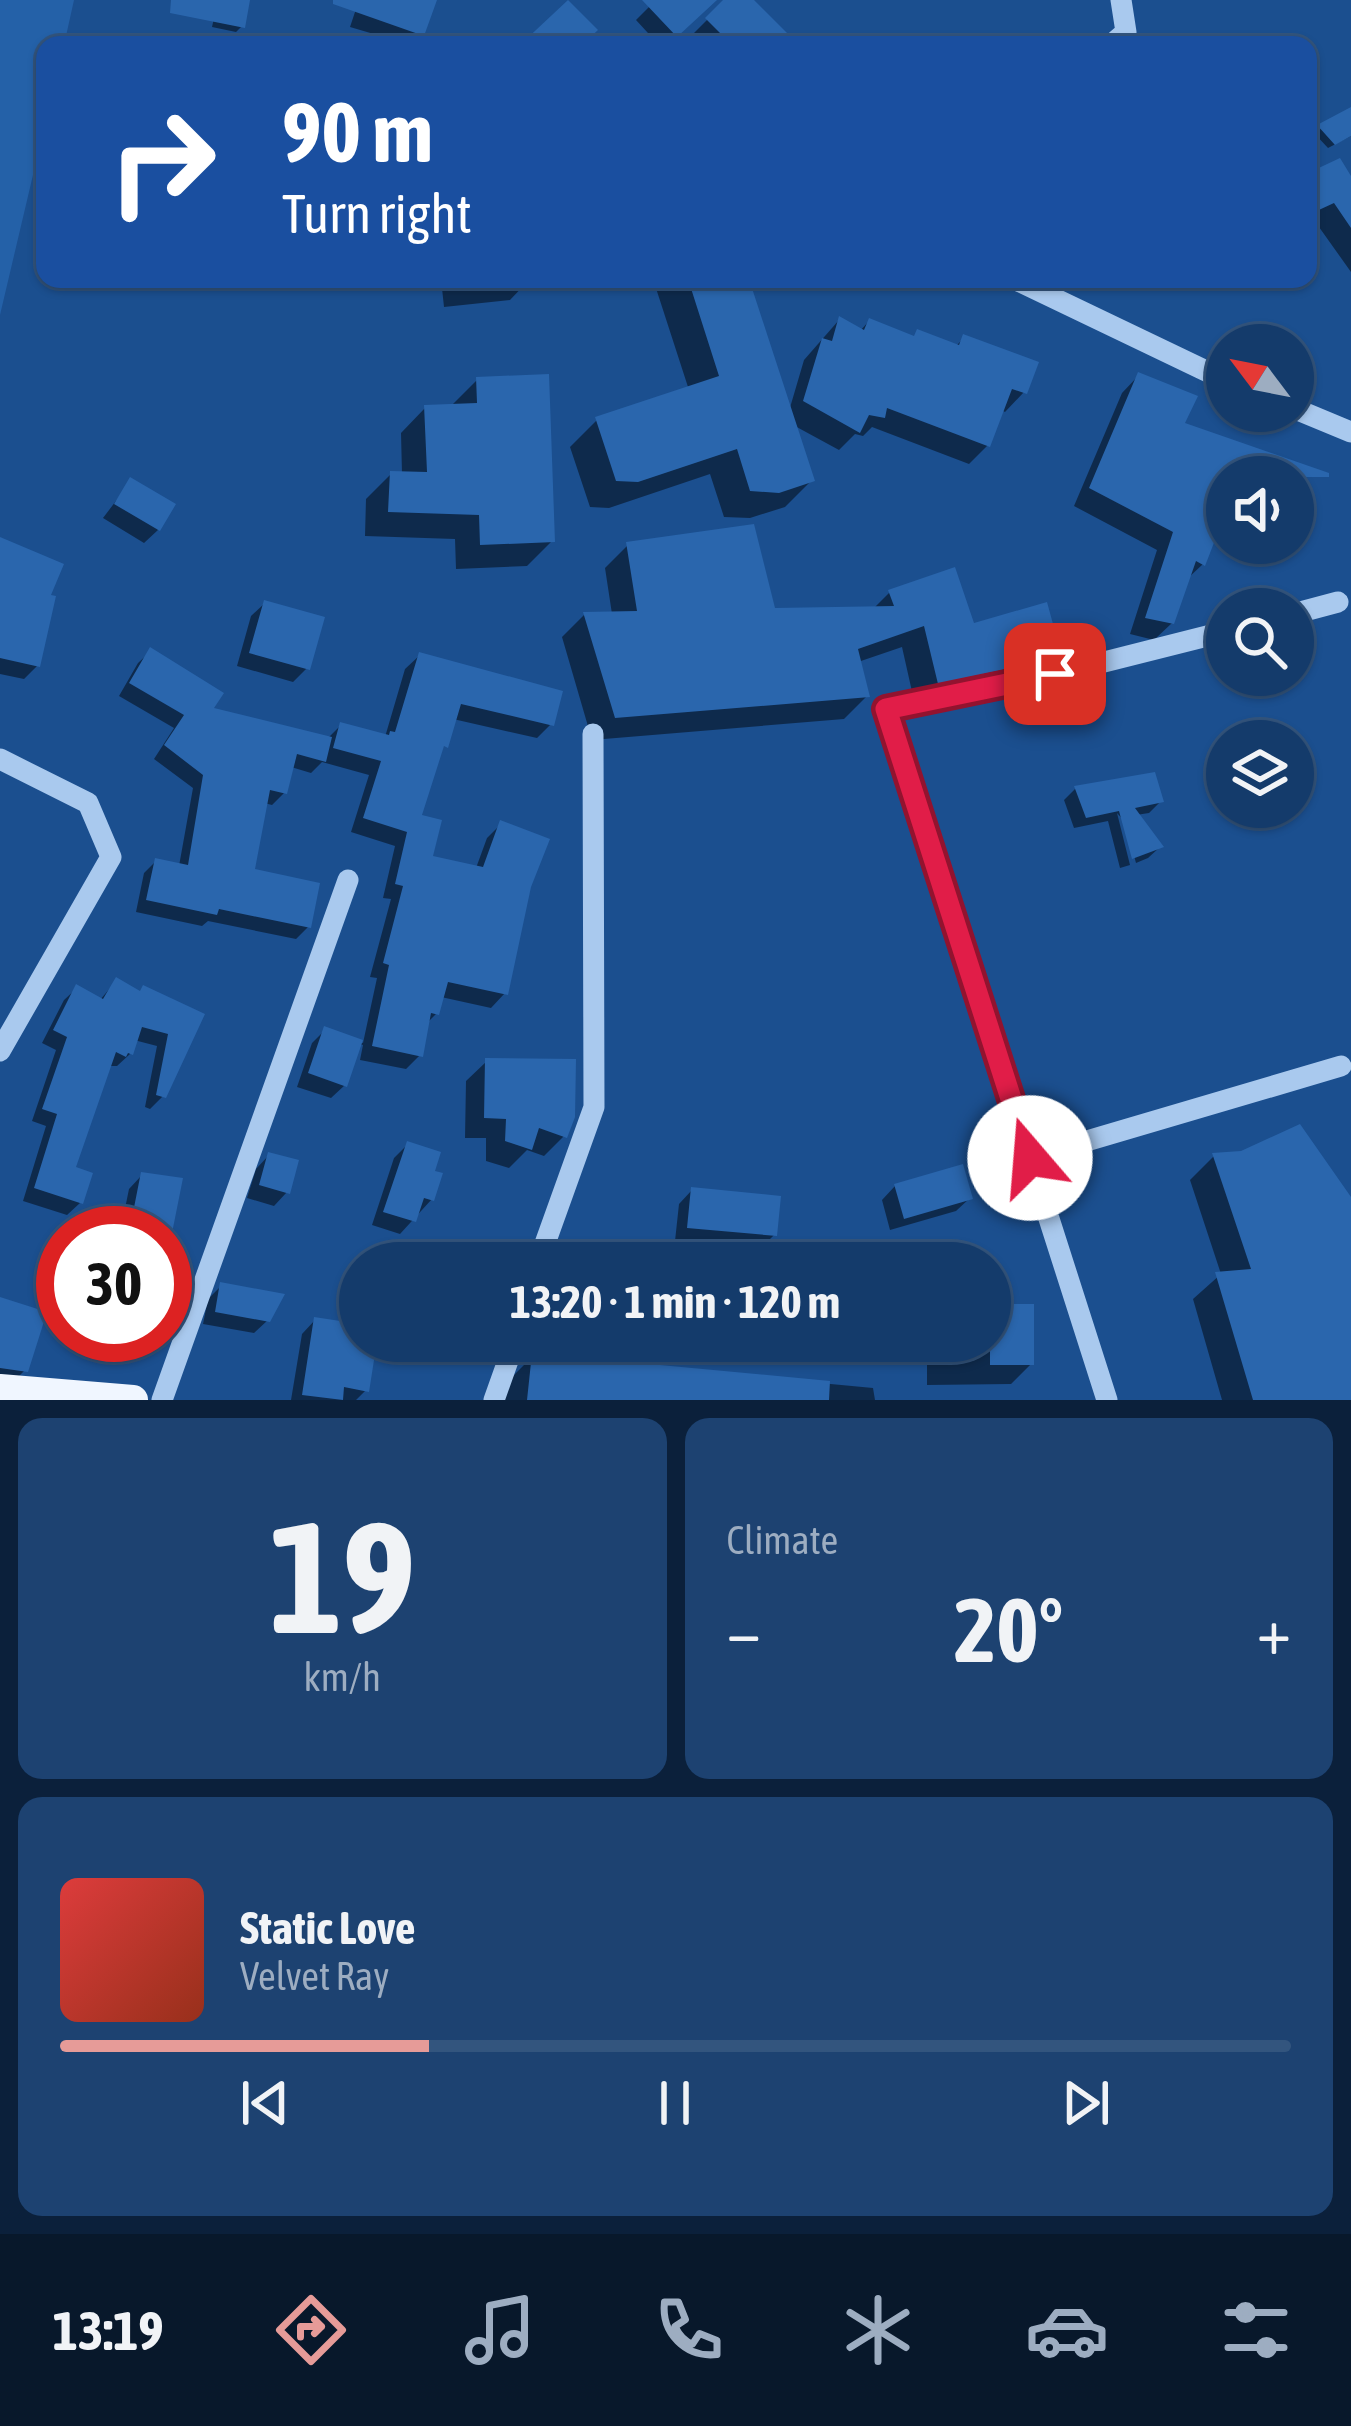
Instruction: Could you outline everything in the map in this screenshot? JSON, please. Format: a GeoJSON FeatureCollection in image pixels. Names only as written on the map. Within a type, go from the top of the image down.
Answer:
{"type":"FeatureCollection","features":[{"type":"Feature","properties":{"kind":"main road"},"geometry":{"type":"LineString","coordinates":[[0,1389],[133,1400]]}},
{"type":"Feature","properties":{"kind":"street"},"geometry":{"type":"LineString","coordinates":[[1120,0],[1126,32],[1121,36]]}},
{"type":"Feature","properties":{"kind":"street"},"geometry":{"type":"LineString","coordinates":[[1033,288],[1206,371]]}},
{"type":"Feature","properties":{"kind":"street"},"geometry":{"type":"LineString","coordinates":[[1314,417],[1351,432]]}},
{"type":"Feature","properties":{"kind":"street"},"geometry":{"type":"LineString","coordinates":[[1314,608],[1338,602]]}},
{"type":"Feature","properties":{"kind":"street"},"geometry":{"type":"LineString","coordinates":[[1107,1400],[886,709],[1013,685],[1206,636]]}},
{"type":"Feature","properties":{"kind":"street"},"geometry":{"type":"LineString","coordinates":[[546,1242],[594,1107],[593,734]]}},
{"type":"Feature","properties":{"kind":"street"},"geometry":{"type":"LineString","coordinates":[[0,759],[88,803],[111,857],[0,1051]]}},
{"type":"Feature","properties":{"kind":"street"},"geometry":{"type":"LineString","coordinates":[[162,1400],[348,880]]}},
{"type":"Feature","properties":{"kind":"street"},"geometry":{"type":"LineString","coordinates":[[1030,1158],[1341,1066]]}},
{"type":"Feature","properties":{"kind":"street"},"geometry":{"type":"LineString","coordinates":[[494,1400],[508,1362]]}},
{"type":"Feature","properties":{"kind":"shaded area"},"geometry":{"type":"Polygon","coordinates":[[[0,0],[74,0],[66,36],[36,36],[36,162],[0,315],[0,0]]]}},
{"type":"Feature","properties":{"kind":"building"},"geometry":{"type":"Polygon","coordinates":[[[171,0],[250,0],[245,28],[170,13],[171,0]]]}},
{"type":"Feature","properties":{"kind":"building"},"geometry":{"type":"Polygon","coordinates":[[[333,0],[437,0],[424,36],[333,4],[333,0]]]}},
{"type":"Feature","properties":{"kind":"building"},"geometry":{"type":"Polygon","coordinates":[[[568,0],[598,30],[592,36],[530,36],[568,0]]]}},
{"type":"Feature","properties":{"kind":"building"},"geometry":{"type":"Polygon","coordinates":[[[642,0],[717,0],[678,36],[642,0]]]}},
{"type":"Feature","properties":{"kind":"building"},"geometry":{"type":"Polygon","coordinates":[[[723,0],[754,0],[790,36],[723,36],[705,18],[723,0]]]}},
{"type":"Feature","properties":{"kind":"building"},"geometry":{"type":"Polygon","coordinates":[[[1351,107],[1351,136],[1335,145],[1317,125],[1351,107]]]}},
{"type":"Feature","properties":{"kind":"building"},"geometry":{"type":"Polygon","coordinates":[[[1340,158],[1351,176],[1351,228],[1334,203],[1317,211],[1317,169],[1340,158]]]}},
{"type":"Feature","properties":{"kind":"building"},"geometry":{"type":"Polygon","coordinates":[[[691,288],[752,288],[815,481],[779,493],[750,491],[737,449],[638,482],[616,481],[595,417],[719,376],[691,288]]]}},
{"type":"Feature","properties":{"kind":"building"},"geometry":{"type":"Polygon","coordinates":[[[839,316],[864,330],[869,318],[914,336],[917,329],[959,345],[963,334],[1039,362],[1027,394],[1012,389],[990,447],[887,408],[885,418],[869,415],[860,433],[803,401],[822,338],[832,341],[839,316]]]}},
{"type":"Feature","properties":{"kind":"building"},"geometry":{"type":"Polygon","coordinates":[[[1138,372],[1198,396],[1185,423],[1280,456],[1206,456],[1206,563],[1196,561],[1174,624],[1145,618],[1173,532],[1089,488],[1138,372]]]}},
{"type":"Feature","properties":{"kind":"building"},"geometry":{"type":"Polygon","coordinates":[[[549,374],[555,542],[480,545],[479,515],[388,512],[390,471],[427,472],[424,405],[477,403],[476,377],[549,374]]]}},
{"type":"Feature","properties":{"kind":"building"},"geometry":{"type":"Polygon","coordinates":[[[1314,468],[1329,473],[1329,477],[1314,477],[1314,468]]]}},
{"type":"Feature","properties":{"kind":"building"},"geometry":{"type":"Polygon","coordinates":[[[130,477],[176,504],[160,531],[114,504],[130,477]]]}},
{"type":"Feature","properties":{"kind":"building"},"geometry":{"type":"Polygon","coordinates":[[[754,524],[775,608],[894,606],[888,590],[955,567],[974,623],[1047,602],[1062,657],[938,684],[924,626],[858,649],[870,697],[615,718],[583,612],[637,611],[626,542],[754,524]]]}},
{"type":"Feature","properties":{"kind":"building"},"geometry":{"type":"Polygon","coordinates":[[[0,537],[64,564],[51,595],[56,596],[40,667],[0,658],[0,537]]]}},
{"type":"Feature","properties":{"kind":"building"},"geometry":{"type":"Polygon","coordinates":[[[264,600],[325,617],[310,670],[249,653],[264,600]]]}},
{"type":"Feature","properties":{"kind":"building"},"geometry":{"type":"Polygon","coordinates":[[[150,647],[224,693],[214,708],[332,737],[326,762],[297,754],[287,794],[270,790],[255,869],[320,883],[311,928],[146,900],[155,858],[188,865],[203,775],[164,745],[184,715],[129,683],[150,647]]]}},
{"type":"Feature","properties":{"kind":"building"},"geometry":{"type":"Polygon","coordinates":[[[419,652],[563,691],[554,726],[461,704],[448,748],[444,746],[422,815],[442,820],[433,856],[483,867],[500,820],[550,839],[531,887],[508,995],[448,982],[439,1015],[431,1013],[423,1057],[372,1046],[389,965],[383,963],[403,886],[395,884],[407,832],[363,818],[381,761],[333,748],[340,722],[389,735],[395,732],[419,652]]]}},
{"type":"Feature","properties":{"kind":"building"},"geometry":{"type":"Polygon","coordinates":[[[1155,772],[1164,802],[1135,808],[1164,847],[1132,859],[1119,811],[1086,818],[1074,786],[1155,772]]]}},
{"type":"Feature","properties":{"kind":"building"},"geometry":{"type":"Polygon","coordinates":[[[116,977],[140,991],[143,985],[205,1014],[166,1098],[156,1095],[168,1034],[142,1027],[133,1055],[116,1052],[76,1167],[93,1173],[83,1204],[34,1188],[57,1114],[42,1109],[67,1037],[53,1030],[76,984],[103,999],[116,977]]]}},
{"type":"Feature","properties":{"kind":"building"},"geometry":{"type":"Polygon","coordinates":[[[324,1026],[363,1040],[347,1087],[308,1073],[324,1026]]]}},
{"type":"Feature","properties":{"kind":"building"},"geometry":{"type":"Polygon","coordinates":[[[485,1058],[576,1059],[575,1117],[567,1138],[539,1128],[532,1150],[505,1141],[506,1119],[484,1118],[485,1058]]]}},
{"type":"Feature","properties":{"kind":"building"},"geometry":{"type":"Polygon","coordinates":[[[1300,1124],[1351,1197],[1351,1400],[1253,1400],[1215,1272],[1251,1269],[1212,1153],[1241,1151],[1300,1124]]]}},
{"type":"Feature","properties":{"kind":"building"},"geometry":{"type":"Polygon","coordinates":[[[407,1141],[441,1152],[435,1171],[443,1173],[434,1201],[424,1198],[416,1222],[383,1212],[407,1141]]]}},
{"type":"Feature","properties":{"kind":"building"},"geometry":{"type":"Polygon","coordinates":[[[268,1152],[299,1160],[290,1194],[259,1185],[268,1152]]]}},
{"type":"Feature","properties":{"kind":"building"},"geometry":{"type":"Polygon","coordinates":[[[963,1164],[973,1199],[904,1219],[894,1184],[963,1164]]]}},
{"type":"Feature","properties":{"kind":"building"},"geometry":{"type":"Polygon","coordinates":[[[141,1172],[183,1178],[177,1206],[134,1206],[141,1172]]]}},
{"type":"Feature","properties":{"kind":"building"},"geometry":{"type":"Polygon","coordinates":[[[691,1187],[781,1196],[777,1236],[687,1228],[691,1187]]]}},
{"type":"Feature","properties":{"kind":"building"},"geometry":{"type":"Polygon","coordinates":[[[220,1282],[285,1294],[270,1322],[215,1312],[220,1282]]]}},
{"type":"Feature","properties":{"kind":"building"},"geometry":{"type":"Polygon","coordinates":[[[0,1297],[36,1308],[36,1347],[28,1372],[0,1368],[0,1297]]]}},
{"type":"Feature","properties":{"kind":"building"},"geometry":{"type":"Polygon","coordinates":[[[1011,1304],[1034,1304],[1034,1365],[990,1365],[1011,1362],[1011,1304]]]}},
{"type":"Feature","properties":{"kind":"building"},"geometry":{"type":"Polygon","coordinates":[[[314,1317],[339,1321],[339,1362],[374,1362],[369,1392],[344,1387],[343,1400],[302,1395],[314,1317]]]}},
{"type":"Feature","properties":{"kind":"building"},"geometry":{"type":"Polygon","coordinates":[[[531,1362],[628,1362],[830,1381],[829,1400],[527,1400],[531,1362]]]}},
{"type":"Feature","properties":{"kind":"route"},"geometry":{"type":"LineString","coordinates":[[1030,1158],[886,709],[1055,674]]}}]}
